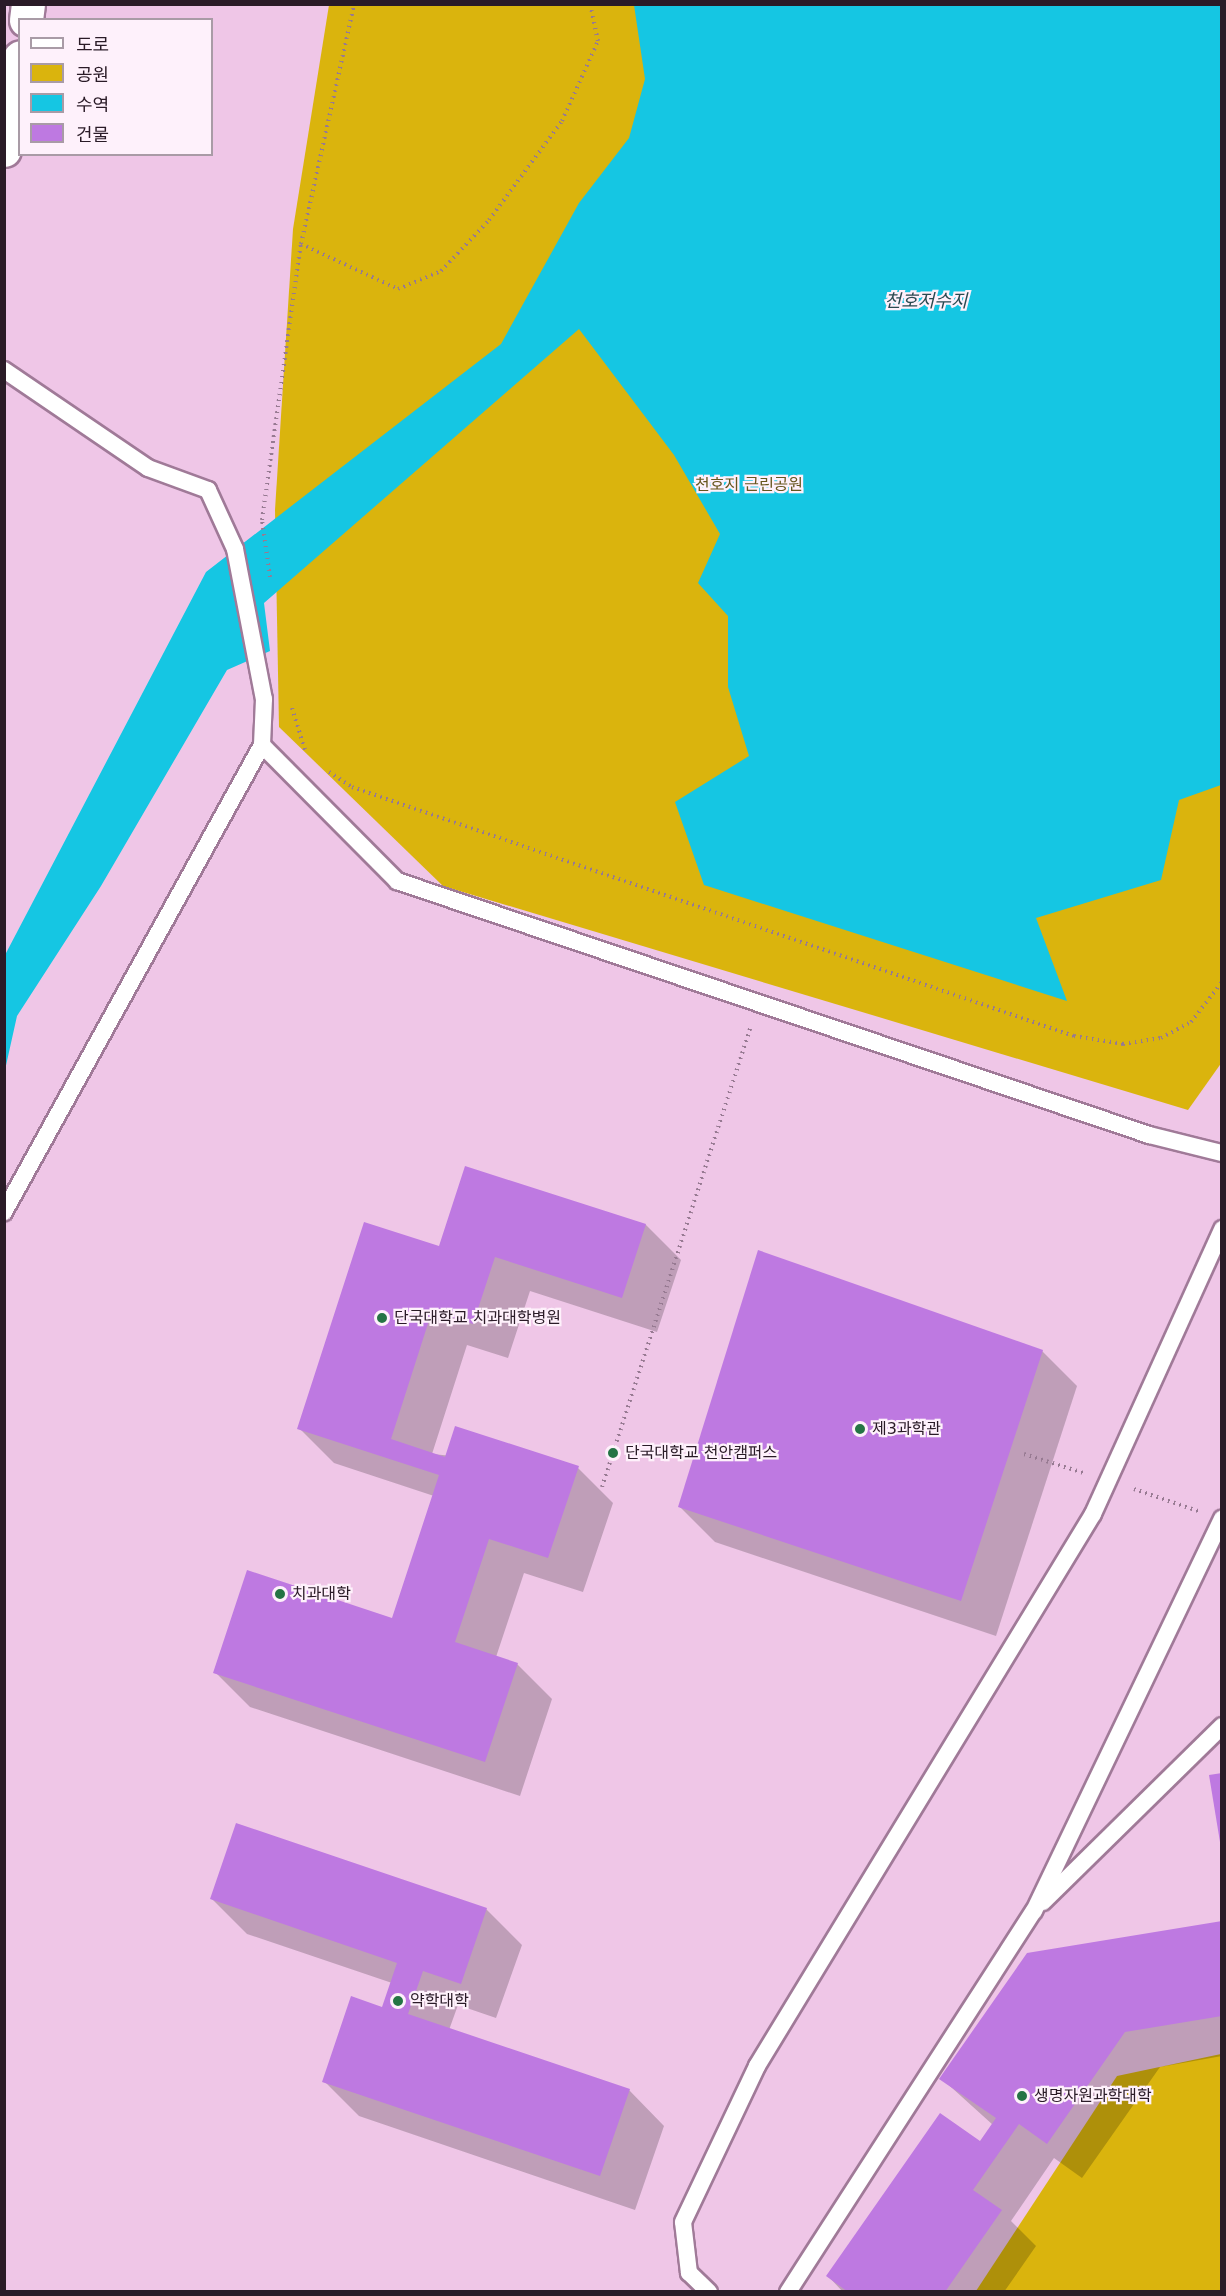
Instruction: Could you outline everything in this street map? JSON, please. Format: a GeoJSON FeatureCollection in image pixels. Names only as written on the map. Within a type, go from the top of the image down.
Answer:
{"type":"FeatureCollection","features":[{"type":"Feature","properties":{"kind":"street"},"geometry":{"type":"LineString","coordinates":[[4,150],[18,69]]}},
{"type":"Feature","properties":{"kind":"lane"},"geometry":{"type":"LineString","coordinates":[[4,370],[148,468],[208,490],[235,549],[264,699],[262,745],[4,1212]]}},
{"type":"Feature","properties":{"kind":"lane"},"geometry":{"type":"LineString","coordinates":[[262,745],[397,881],[758,1005],[1149,1135],[1221,1153]]}},
{"type":"Feature","properties":{"kind":"lane"},"geometry":{"type":"LineString","coordinates":[[709,2292],[689,2273],[682,2222],[757,2066],[1093,1514],[1221,1229]]}},
{"type":"Feature","properties":{"kind":"lane"},"geometry":{"type":"LineString","coordinates":[[788,2292],[1034,1911],[1221,1520]]}},
{"type":"Feature","properties":{"kind":"lane"},"geometry":{"type":"LineString","coordinates":[[1034,1911],[1221,1726]]}},
{"type":"Feature","properties":{"kind":"path"},"geometry":{"type":"LineString","coordinates":[[262,520],[301,244],[354,4]]}},
{"type":"Feature","properties":{"kind":"path"},"geometry":{"type":"LineString","coordinates":[[301,244],[398,289],[441,271],[489,220],[562,121],[598,41],[590,4]]}},
{"type":"Feature","properties":{"kind":"path"},"geometry":{"type":"LineString","coordinates":[[291,704],[308,758]]}},
{"type":"Feature","properties":{"kind":"path"},"geometry":{"type":"LineString","coordinates":[[326,770],[352,787],[1074,1036],[1123,1044],[1161,1038],[1191,1022],[1221,982]]}},
{"type":"Feature","properties":{"kind":"path"},"geometry":{"type":"LineString","coordinates":[[602,1487],[758,1005]]}},
{"type":"Feature","properties":{"kind":"green space","name":"천호지 근린공원"},"geometry":{"type":"Polygon","coordinates":[[[329,5],[1221,5],[1222,1062],[1188,1110],[443,886],[279,727],[275,510],[293,229],[329,5]]]}},
{"type":"Feature","properties":{"kind":"green space"},"geometry":{"type":"Polygon","coordinates":[[[1221,2054],[1221,2291],[976,2291],[1117,2076],[1221,2054]]]}},
{"type":"Feature","properties":{"kind":"water","name":"천호저수지"},"geometry":{"type":"Polygon","coordinates":[[[634,5],[1221,5],[1221,785],[1179,800],[1161,880],[1036,918],[1067,1001],[704,885],[675,802],[749,756],[728,687],[728,616],[698,583],[720,534],[674,455],[579,329],[264,603],[270,651],[227,670],[101,886],[17,1016],[5,1070],[5,955],[206,572],[501,344],[579,203],[629,138],[645,79],[634,5]]]}},
{"type":"Feature","properties":{"kind":"building"},"geometry":{"type":"Polygon","coordinates":[[[465,1166],[646,1224],[622,1298],[495,1257],[473,1324],[432,1311],[391,1439],[445,1457],[455,1426],[579,1466],[548,1558],[489,1539],[455,1642],[518,1663],[485,1762],[213,1673],[247,1570],[392,1618],[439,1475],[297,1429],[364,1222],[439,1246],[465,1166]]]}},
{"type":"Feature","properties":{"kind":"building","name":"제3과학관"},"geometry":{"type":"Polygon","coordinates":[[[758,1250],[1043,1350],[961,1601],[678,1507],[758,1250]]]}},
{"type":"Feature","properties":{"kind":"building"},"geometry":{"type":"Polygon","coordinates":[[[1222,1773],[1222,1842],[1220,1842],[1209,1775],[1222,1773]]]}},
{"type":"Feature","properties":{"kind":"building","name":"약학대학"},"geometry":{"type":"Polygon","coordinates":[[[236,1823],[487,1908],[461,1984],[423,1971],[408,2014],[630,2089],[600,2176],[322,2082],[351,1996],[382,2007],[397,1963],[210,1899],[236,1823]]]}},
{"type":"Feature","properties":{"kind":"building","name":"생명자원과학대학"},"geometry":{"type":"Polygon","coordinates":[[[1222,1921],[1222,2016],[1125,2032],[1047,2144],[1019,2124],[973,2190],[1002,2210],[945,2292],[848,2292],[826,2276],[940,2113],[980,2141],[996,2118],[939,2079],[1027,1953],[1222,1921]]]}},
{"type":"Feature","properties":{"kind":"place","name":"단국대학교 치과대학병원"},"geometry":{"type":"Point","coordinates":[382,1318]}},
{"type":"Feature","properties":{"kind":"place","name":"제3과학관"},"geometry":{"type":"Point","coordinates":[860,1429]}},
{"type":"Feature","properties":{"kind":"place","name":"단국대학교 천안캠퍼스"},"geometry":{"type":"Point","coordinates":[613,1453]}},
{"type":"Feature","properties":{"kind":"place","name":"치과대학"},"geometry":{"type":"Point","coordinates":[280,1594]}},
{"type":"Feature","properties":{"kind":"place","name":"약학대학"},"geometry":{"type":"Point","coordinates":[398,2001]}},
{"type":"Feature","properties":{"kind":"place","name":"생명자원과학대학"},"geometry":{"type":"Point","coordinates":[1022,2096]}}]}
